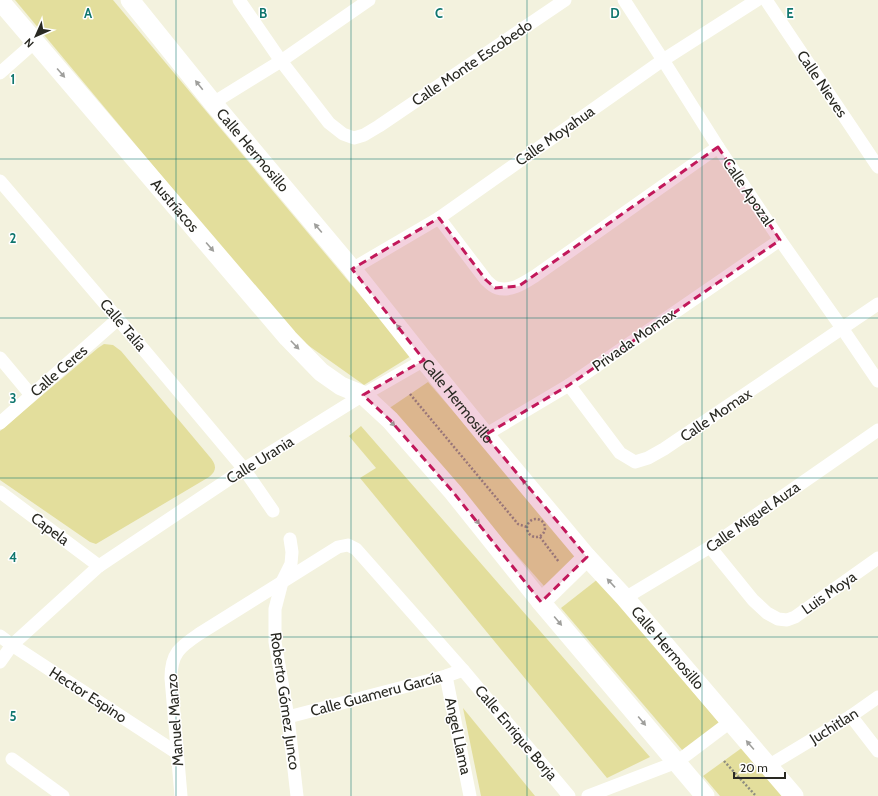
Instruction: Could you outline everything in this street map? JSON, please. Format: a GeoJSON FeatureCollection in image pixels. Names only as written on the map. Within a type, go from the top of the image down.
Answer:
{"type":"FeatureCollection","features":[{"type":"Feature","properties":{"kind":"street","name":"Calle Hermosillo"},"geometry":{"type":"LineString","coordinates":[[130,0],[213,103],[352,269],[485,435],[587,557],[625,598],[794,796]]}},
{"type":"Feature","properties":{"kind":"street","name":"Calle Monte Escobedo"},"geometry":{"type":"LineString","coordinates":[[238,0],[281,61],[329,123],[343,134],[354,138],[364,135],[379,126],[565,0]]}},
{"type":"Feature","properties":{"kind":"street","name":"Calle Apozal"},"geometry":{"type":"LineString","coordinates":[[624,0],[718,147],[780,240],[878,381]]}},
{"type":"Feature","properties":{"kind":"street","name":"Calle Moyahua"},"geometry":{"type":"LineString","coordinates":[[352,269],[439,218],[663,60],[757,0]]}},
{"type":"Feature","properties":{"kind":"street","name":"Calle Nieves"},"geometry":{"type":"LineString","coordinates":[[766,0],[878,167]]}},
{"type":"Feature","properties":{"kind":"street","name":"Austríacos"},"geometry":{"type":"LineString","coordinates":[[0,1],[288,338],[321,372],[341,386],[363,395]]}},
{"type":"Feature","properties":{"kind":"street"},"geometry":{"type":"LineString","coordinates":[[213,103],[281,61],[363,2]]}},
{"type":"Feature","properties":{"kind":"street"},"geometry":{"type":"LineString","coordinates":[[0,72],[35,42]]}},
{"type":"Feature","properties":{"kind":"street"},"geometry":{"type":"LineString","coordinates":[[439,218],[486,280],[495,288],[506,289],[520,286],[718,147]]}},
{"type":"Feature","properties":{"kind":"street","name":"Calle Talía"},"geometry":{"type":"LineString","coordinates":[[0,182],[244,469],[273,510]]}},
{"type":"Feature","properties":{"kind":"street","name":"Privada Momax"},"geometry":{"type":"LineString","coordinates":[[485,435],[569,385],[780,240]]}},
{"type":"Feature","properties":{"kind":"street","name":"Calle Momax"},"geometry":{"type":"LineString","coordinates":[[569,385],[620,453],[635,462],[648,458],[664,449],[878,304]]}},
{"type":"Feature","properties":{"kind":"street","name":"Calle Ceres"},"geometry":{"type":"LineString","coordinates":[[0,423],[118,319]]}},
{"type":"Feature","properties":{"kind":"street"},"geometry":{"type":"LineString","coordinates":[[0,358],[31,395]]}},
{"type":"Feature","properties":{"kind":"street","name":"Calle Urania"},"geometry":{"type":"LineString","coordinates":[[0,662],[12,645],[99,566],[244,469],[363,395],[424,360]]}},
{"type":"Feature","properties":{"kind":"street"},"geometry":{"type":"LineString","coordinates":[[363,395],[390,420],[453,492],[541,602],[705,796]]}},
{"type":"Feature","properties":{"kind":"street","name":"Calle Miguel Auza"},"geometry":{"type":"LineString","coordinates":[[625,598],[710,547],[878,430]]}},
{"type":"Feature","properties":{"kind":"street","name":"Capela"},"geometry":{"type":"LineString","coordinates":[[0,492],[99,566]]}},
{"type":"Feature","properties":{"kind":"street","name":"Roberto Gómez Junco"},"geometry":{"type":"LineString","coordinates":[[290,539],[292,552],[290,564],[282,582],[275,609],[275,642],[288,717],[297,796]]}},
{"type":"Feature","properties":{"kind":"street","name":"Manuel Manzo"},"geometry":{"type":"LineString","coordinates":[[181,796],[171,666],[175,655],[182,645],[338,547],[348,545],[356,549],[464,670]]}},
{"type":"Feature","properties":{"kind":"street","name":"Luis Moya"},"geometry":{"type":"LineString","coordinates":[[710,547],[753,600],[767,613],[778,619],[787,620],[795,617],[878,558]]}},
{"type":"Feature","properties":{"kind":"street"},"geometry":{"type":"LineString","coordinates":[[541,602],[587,557]]}},
{"type":"Feature","properties":{"kind":"street","name":"Hector Espino"},"geometry":{"type":"LineString","coordinates":[[0,636],[177,753]]}},
{"type":"Feature","properties":{"kind":"street","name":"Calle Guameru García"},"geometry":{"type":"LineString","coordinates":[[288,717],[464,670]]}},
{"type":"Feature","properties":{"kind":"street","name":"Calle Enrique Borja"},"geometry":{"type":"LineString","coordinates":[[464,670],[569,796]]}},
{"type":"Feature","properties":{"kind":"street","name":"Angel Llama"},"geometry":{"type":"LineString","coordinates":[[446,676],[470,796]]}},
{"type":"Feature","properties":{"kind":"street","name":"Juchitlan"},"geometry":{"type":"LineString","coordinates":[[768,766],[851,716],[878,697]]}},
{"type":"Feature","properties":{"kind":"street"},"geometry":{"type":"LineString","coordinates":[[851,716],[878,751]]}},
{"type":"Feature","properties":{"kind":"street"},"geometry":{"type":"LineString","coordinates":[[588,796],[677,762],[730,722]]}},
{"type":"Feature","properties":{"kind":"street"},"geometry":{"type":"LineString","coordinates":[[12,759],[63,796]]}},
{"type":"Feature","properties":{"kind":"path"},"geometry":{"type":"LineString","coordinates":[[410,394],[518,524],[527,527]]}},
{"type":"Feature","properties":{"kind":"path"},"geometry":{"type":"LineString","coordinates":[[531,520],[540,520],[545,525],[544,534],[540,537],[531,536],[528,532],[527,527],[531,520]]}},
{"type":"Feature","properties":{"kind":"path"},"geometry":{"type":"LineString","coordinates":[[540,537],[561,564]]}},
{"type":"Feature","properties":{"kind":"path"},"geometry":{"type":"LineString","coordinates":[[724,761],[756,796]]}},
{"type":"Feature","properties":{"kind":"highlighted area"},"geometry":{"type":"Polygon","coordinates":[[[718,147],[780,240],[569,385],[485,435],[587,557],[541,602],[453,492],[390,420],[363,395],[424,360],[352,269],[439,218],[486,280],[495,288],[519,286],[718,147]]]}},
{"type":"Feature","properties":{"kind":"shaded area"},"geometry":{"type":"Polygon","coordinates":[[[15,0],[113,0],[411,356],[364,385],[295,336],[15,0]]]}},
{"type":"Feature","properties":{"kind":"shaded area"},"geometry":{"type":"Polygon","coordinates":[[[104,344],[113,345],[121,351],[211,459],[215,469],[209,477],[96,544],[90,542],[0,480],[0,431],[104,344]]]}},
{"type":"Feature","properties":{"kind":"shaded area"},"geometry":{"type":"Polygon","coordinates":[[[428,382],[580,558],[544,586],[388,409],[428,382]]]}},
{"type":"Feature","properties":{"kind":"shaded area"},"geometry":{"type":"Polygon","coordinates":[[[361,426],[650,757],[607,778],[360,478],[376,468],[349,436],[361,426]]]}},
{"type":"Feature","properties":{"kind":"shaded area"},"geometry":{"type":"Polygon","coordinates":[[[598,579],[720,724],[683,751],[561,608],[598,579]]]}},
{"type":"Feature","properties":{"kind":"shaded area"},"geometry":{"type":"Polygon","coordinates":[[[463,708],[535,796],[481,796],[463,708]]]}},
{"type":"Feature","properties":{"kind":"shaded area"},"geometry":{"type":"Polygon","coordinates":[[[743,747],[784,796],[720,796],[703,776],[743,747]]]}}]}
